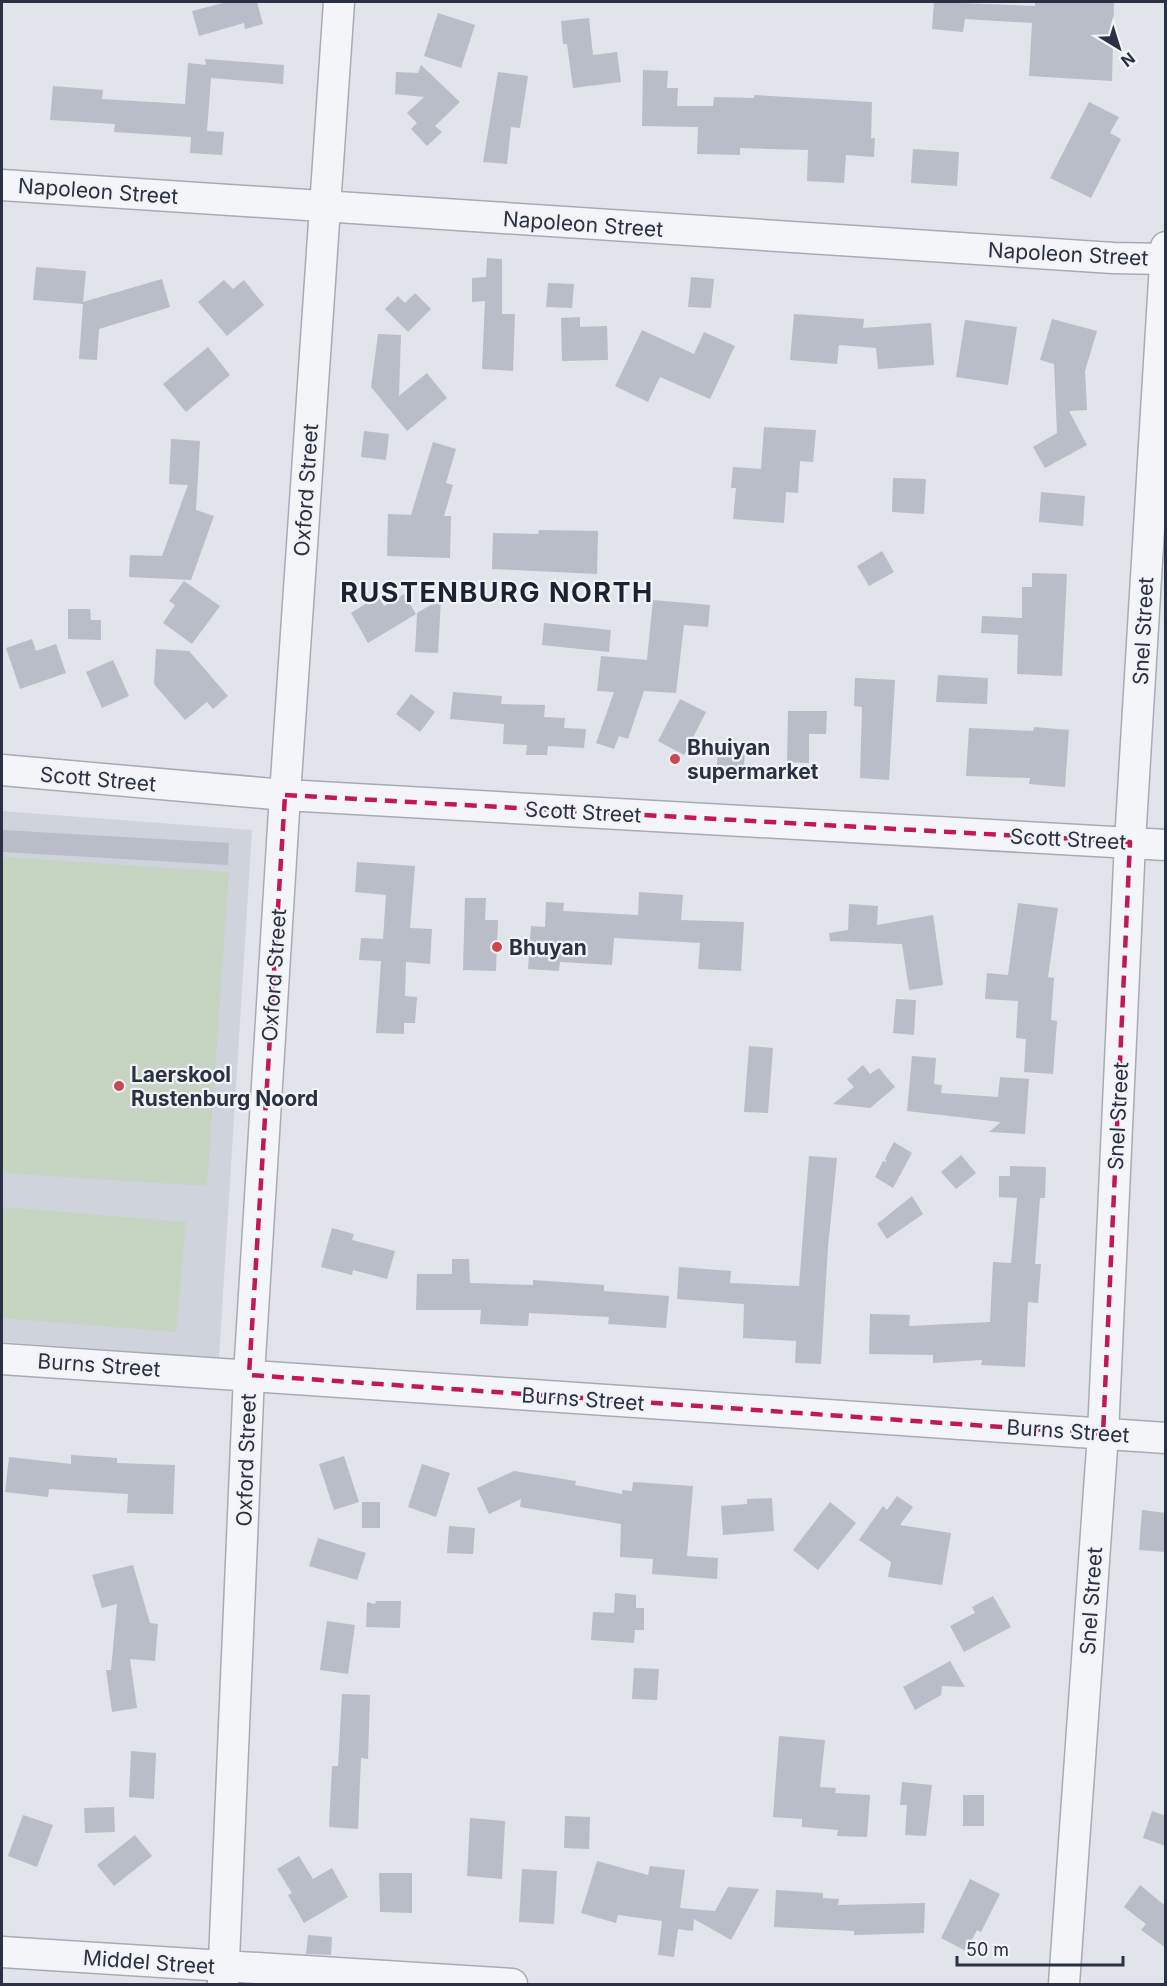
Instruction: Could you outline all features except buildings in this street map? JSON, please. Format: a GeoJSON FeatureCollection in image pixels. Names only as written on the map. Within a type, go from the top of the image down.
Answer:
{"type":"FeatureCollection","features":[{"type":"Feature","properties":{"kind":"street","name":"Oxford Street"},"geometry":{"type":"LineString","coordinates":[[224,1975],[249,1375],[285,795],[339,2]]}},
{"type":"Feature","properties":{"kind":"street","name":"Napoleon Street"},"geometry":{"type":"LineString","coordinates":[[2,185],[1113,258],[1165,259]]}},
{"type":"Feature","properties":{"kind":"street","name":"Snel Street"},"geometry":{"type":"LineString","coordinates":[[1064,1984],[1103,1434],[1130,842],[1166,247]]}},
{"type":"Feature","properties":{"kind":"street","name":"Scott Street"},"geometry":{"type":"LineString","coordinates":[[2,770],[285,795],[1166,845]]}},
{"type":"Feature","properties":{"kind":"street","name":"Burns Street"},"geometry":{"type":"LineString","coordinates":[[2,1359],[1166,1438]]}},
{"type":"Feature","properties":{"kind":"street","name":"Middel Street"},"geometry":{"type":"LineString","coordinates":[[2,1952],[224,1975],[512,1984]]}},
{"type":"Feature","properties":{"kind":"highlighted area"},"geometry":{"type":"Polygon","coordinates":[[[285,795],[1130,842],[1103,1434],[249,1375],[285,795]]]}},
{"type":"Feature","properties":{"kind":"shaded area","name":"Laerskool Rustenburg Noord"},"geometry":{"type":"Polygon","coordinates":[[[2,811],[252,830],[219,1358],[2,1342],[2,811]]]}},
{"type":"Feature","properties":{"kind":"green space"},"geometry":{"type":"Polygon","coordinates":[[[2,857],[229,872],[207,1186],[2,1173],[2,857]]]}},
{"type":"Feature","properties":{"kind":"green space"},"geometry":{"type":"Polygon","coordinates":[[[2,1207],[186,1222],[176,1332],[2,1318],[2,1207]]]}},
{"type":"Feature","properties":{"kind":"place","name":"Bhuiyan supermarket"},"geometry":{"type":"Point","coordinates":[675,759]}},
{"type":"Feature","properties":{"kind":"place","name":"Bhuyan"},"geometry":{"type":"Point","coordinates":[497,947]}},
{"type":"Feature","properties":{"kind":"place","name":"Laerskool Rustenburg Noord"},"geometry":{"type":"Point","coordinates":[119,1086]}},
{"type":"Feature","properties":{"kind":"district","name":"RUSTENBURG NORTH"},"geometry":{"type":"Point","coordinates":[497,592]}}]}
